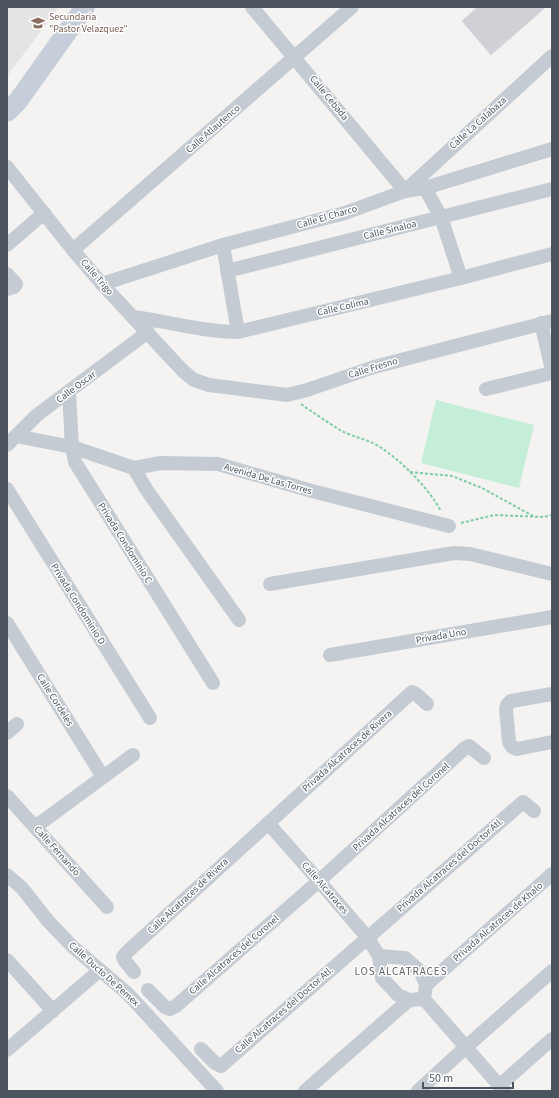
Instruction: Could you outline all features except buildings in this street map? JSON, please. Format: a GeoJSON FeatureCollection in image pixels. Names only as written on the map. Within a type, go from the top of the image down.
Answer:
{"type":"FeatureCollection","features":[{"type":"Feature","properties":{"kind":"main road"},"geometry":{"type":"LineString","coordinates":[[7,112],[18,101],[85,7]]}},
{"type":"Feature","properties":{"kind":"street","name":"Calle Cebada"},"geometry":{"type":"LineString","coordinates":[[252,7],[295,57],[404,191]]}},
{"type":"Feature","properties":{"kind":"street","name":"Calle Atlautenco"},"geometry":{"type":"LineString","coordinates":[[73,250],[352,7]]}},
{"type":"Feature","properties":{"kind":"street","name":"Calle La Calabaza"},"geometry":{"type":"LineString","coordinates":[[404,191],[552,56]]}},
{"type":"Feature","properties":{"kind":"street","name":"Calle El Charco"},"geometry":{"type":"LineString","coordinates":[[102,284],[223,245],[345,213],[404,191],[425,188],[552,150]]}},
{"type":"Feature","properties":{"kind":"street","name":"Calle Trigo"},"geometry":{"type":"LineString","coordinates":[[7,167],[102,284],[183,371],[194,380]]}},
{"type":"Feature","properties":{"kind":"street"},"geometry":{"type":"LineString","coordinates":[[425,188],[441,217],[462,278]]}},
{"type":"Feature","properties":{"kind":"street","name":"Calle Sinaloa"},"geometry":{"type":"LineString","coordinates":[[227,272],[552,189]]}},
{"type":"Feature","properties":{"kind":"street"},"geometry":{"type":"LineString","coordinates":[[7,245],[44,213]]}},
{"type":"Feature","properties":{"kind":"street"},"geometry":{"type":"LineString","coordinates":[[223,245],[238,332]]}},
{"type":"Feature","properties":{"kind":"street","name":"Calle Colima"},"geometry":{"type":"LineString","coordinates":[[133,317],[218,332],[238,332],[462,278],[552,254]]}},
{"type":"Feature","properties":{"kind":"street"},"geometry":{"type":"LineString","coordinates":[[7,274],[16,284],[14,287],[7,289]]}},
{"type":"Feature","properties":{"kind":"street"},"geometry":{"type":"LineString","coordinates":[[547,322],[552,370]]}},
{"type":"Feature","properties":{"kind":"street","name":"Calle Fresno"},"geometry":{"type":"LineString","coordinates":[[194,380],[209,385],[287,395],[307,390],[374,367],[547,322]]}},
{"type":"Feature","properties":{"kind":"street","name":"Calle Oscar"},"geometry":{"type":"LineString","coordinates":[[11,440],[37,415],[148,332]]}},
{"type":"Feature","properties":{"kind":"street"},"geometry":{"type":"LineString","coordinates":[[486,389],[552,373]]}},
{"type":"Feature","properties":{"kind":"street","name":"Privada Condominio C"},"geometry":{"type":"LineString","coordinates":[[69,392],[72,447],[75,462],[214,683]]}},
{"type":"Feature","properties":{"kind":"street","name":"Avenida De Las Torres"},"geometry":{"type":"LineString","coordinates":[[11,440],[72,447],[134,468],[161,463],[218,464],[312,491],[449,526]]}},
{"type":"Feature","properties":{"kind":"street"},"geometry":{"type":"LineString","coordinates":[[134,468],[146,489],[239,620]]}},
{"type":"Feature","properties":{"kind":"street","name":"Privada Condominio D"},"geometry":{"type":"LineString","coordinates":[[7,489],[150,718]]}},
{"type":"Feature","properties":{"kind":"street"},"geometry":{"type":"LineString","coordinates":[[270,584],[454,553],[470,554],[552,574]]}},
{"type":"Feature","properties":{"kind":"street","name":"Privada Uno"},"geometry":{"type":"LineString","coordinates":[[330,656],[552,617]]}},
{"type":"Feature","properties":{"kind":"street","name":"Calle Cordeles"},"geometry":{"type":"LineString","coordinates":[[7,624],[103,777]]}},
{"type":"Feature","properties":{"kind":"street","name":"Privada Alcatraces de Rivera"},"geometry":{"type":"LineString","coordinates":[[268,823],[412,692],[426,704]]}},
{"type":"Feature","properties":{"kind":"street"},"geometry":{"type":"LineString","coordinates":[[552,694],[511,701],[507,705],[510,742],[512,747],[517,748],[552,742]]}},
{"type":"Feature","properties":{"kind":"street","name":"Privada Alcatraces del Coronel"},"geometry":{"type":"LineString","coordinates":[[319,881],[466,748],[469,746],[473,748],[484,758]]}},
{"type":"Feature","properties":{"kind":"street"},"geometry":{"type":"LineString","coordinates":[[35,827],[133,755]]}},
{"type":"Feature","properties":{"kind":"street","name":"Calle Fernando"},"geometry":{"type":"LineString","coordinates":[[7,796],[107,907]]}},
{"type":"Feature","properties":{"kind":"street","name":"Privada Alcatraces del Doctor Atl."},"geometry":{"type":"LineString","coordinates":[[367,937],[523,802],[534,812]]}},
{"type":"Feature","properties":{"kind":"street","name":"Calle Alcatraces"},"geometry":{"type":"LineString","coordinates":[[268,823],[367,937],[379,956],[382,978],[398,995],[409,1000]]}},
{"type":"Feature","properties":{"kind":"street","name":"Calle Alcatraces de Rivera"},"geometry":{"type":"LineString","coordinates":[[134,972],[125,962],[124,957],[126,953],[268,823]]}},
{"type":"Feature","properties":{"kind":"street","name":"Privada Alcatraces de Khalo"},"geometry":{"type":"LineString","coordinates":[[426,985],[552,874]]}},
{"type":"Feature","properties":{"kind":"street","name":"Calle Ducto De Pemex"},"geometry":{"type":"LineString","coordinates":[[7,875],[22,888],[48,921],[73,947],[128,994],[218,1091]]}},
{"type":"Feature","properties":{"kind":"street","name":"Calle Alcatraces del Coronel"},"geometry":{"type":"LineString","coordinates":[[148,990],[170,1010],[319,881]]}},
{"type":"Feature","properties":{"kind":"street","name":"Calle Alcatraces del Doctor Atl."},"geometry":{"type":"LineString","coordinates":[[201,1049],[215,1063],[221,1066],[367,937]]}},
{"type":"Feature","properties":{"kind":"street"},"geometry":{"type":"LineString","coordinates":[[379,956],[406,958],[421,972],[426,985],[424,1000]]}},
{"type":"Feature","properties":{"kind":"street"},"geometry":{"type":"LineString","coordinates":[[7,960],[53,1011]]}},
{"type":"Feature","properties":{"kind":"street"},"geometry":{"type":"LineString","coordinates":[[7,1050],[100,970]]}},
{"type":"Feature","properties":{"kind":"street"},"geometry":{"type":"LineString","coordinates":[[418,1091],[552,971]]}},
{"type":"Feature","properties":{"kind":"street"},"geometry":{"type":"LineString","coordinates":[[305,1091],[409,1000],[424,1000],[502,1089],[552,1039]]}},
{"type":"Feature","properties":{"kind":"path"},"geometry":{"type":"LineString","coordinates":[[287,395],[341,431],[362,438],[379,447],[399,462],[434,498],[449,526],[494,515],[534,517],[552,515]]}},
{"type":"Feature","properties":{"kind":"path"},"geometry":{"type":"LineString","coordinates":[[410,472],[452,476],[482,488],[534,517]]}},
{"type":"Feature","properties":{"kind":"shaded area"},"geometry":{"type":"Polygon","coordinates":[[[7,7],[59,7],[7,76],[7,7]]]}},
{"type":"Feature","properties":{"kind":"green space"},"geometry":{"type":"Polygon","coordinates":[[[436,400],[534,425],[519,488],[421,463],[436,400]]]}},
{"type":"Feature","properties":{"kind":"place","name":"Secundaria \"Pastor Velazquez\""},"geometry":{"type":"Point","coordinates":[38,23]}},
{"type":"Feature","properties":{"kind":"district","name":"LOS ALCATRACES"},"geometry":{"type":"Point","coordinates":[401,971]}}]}
